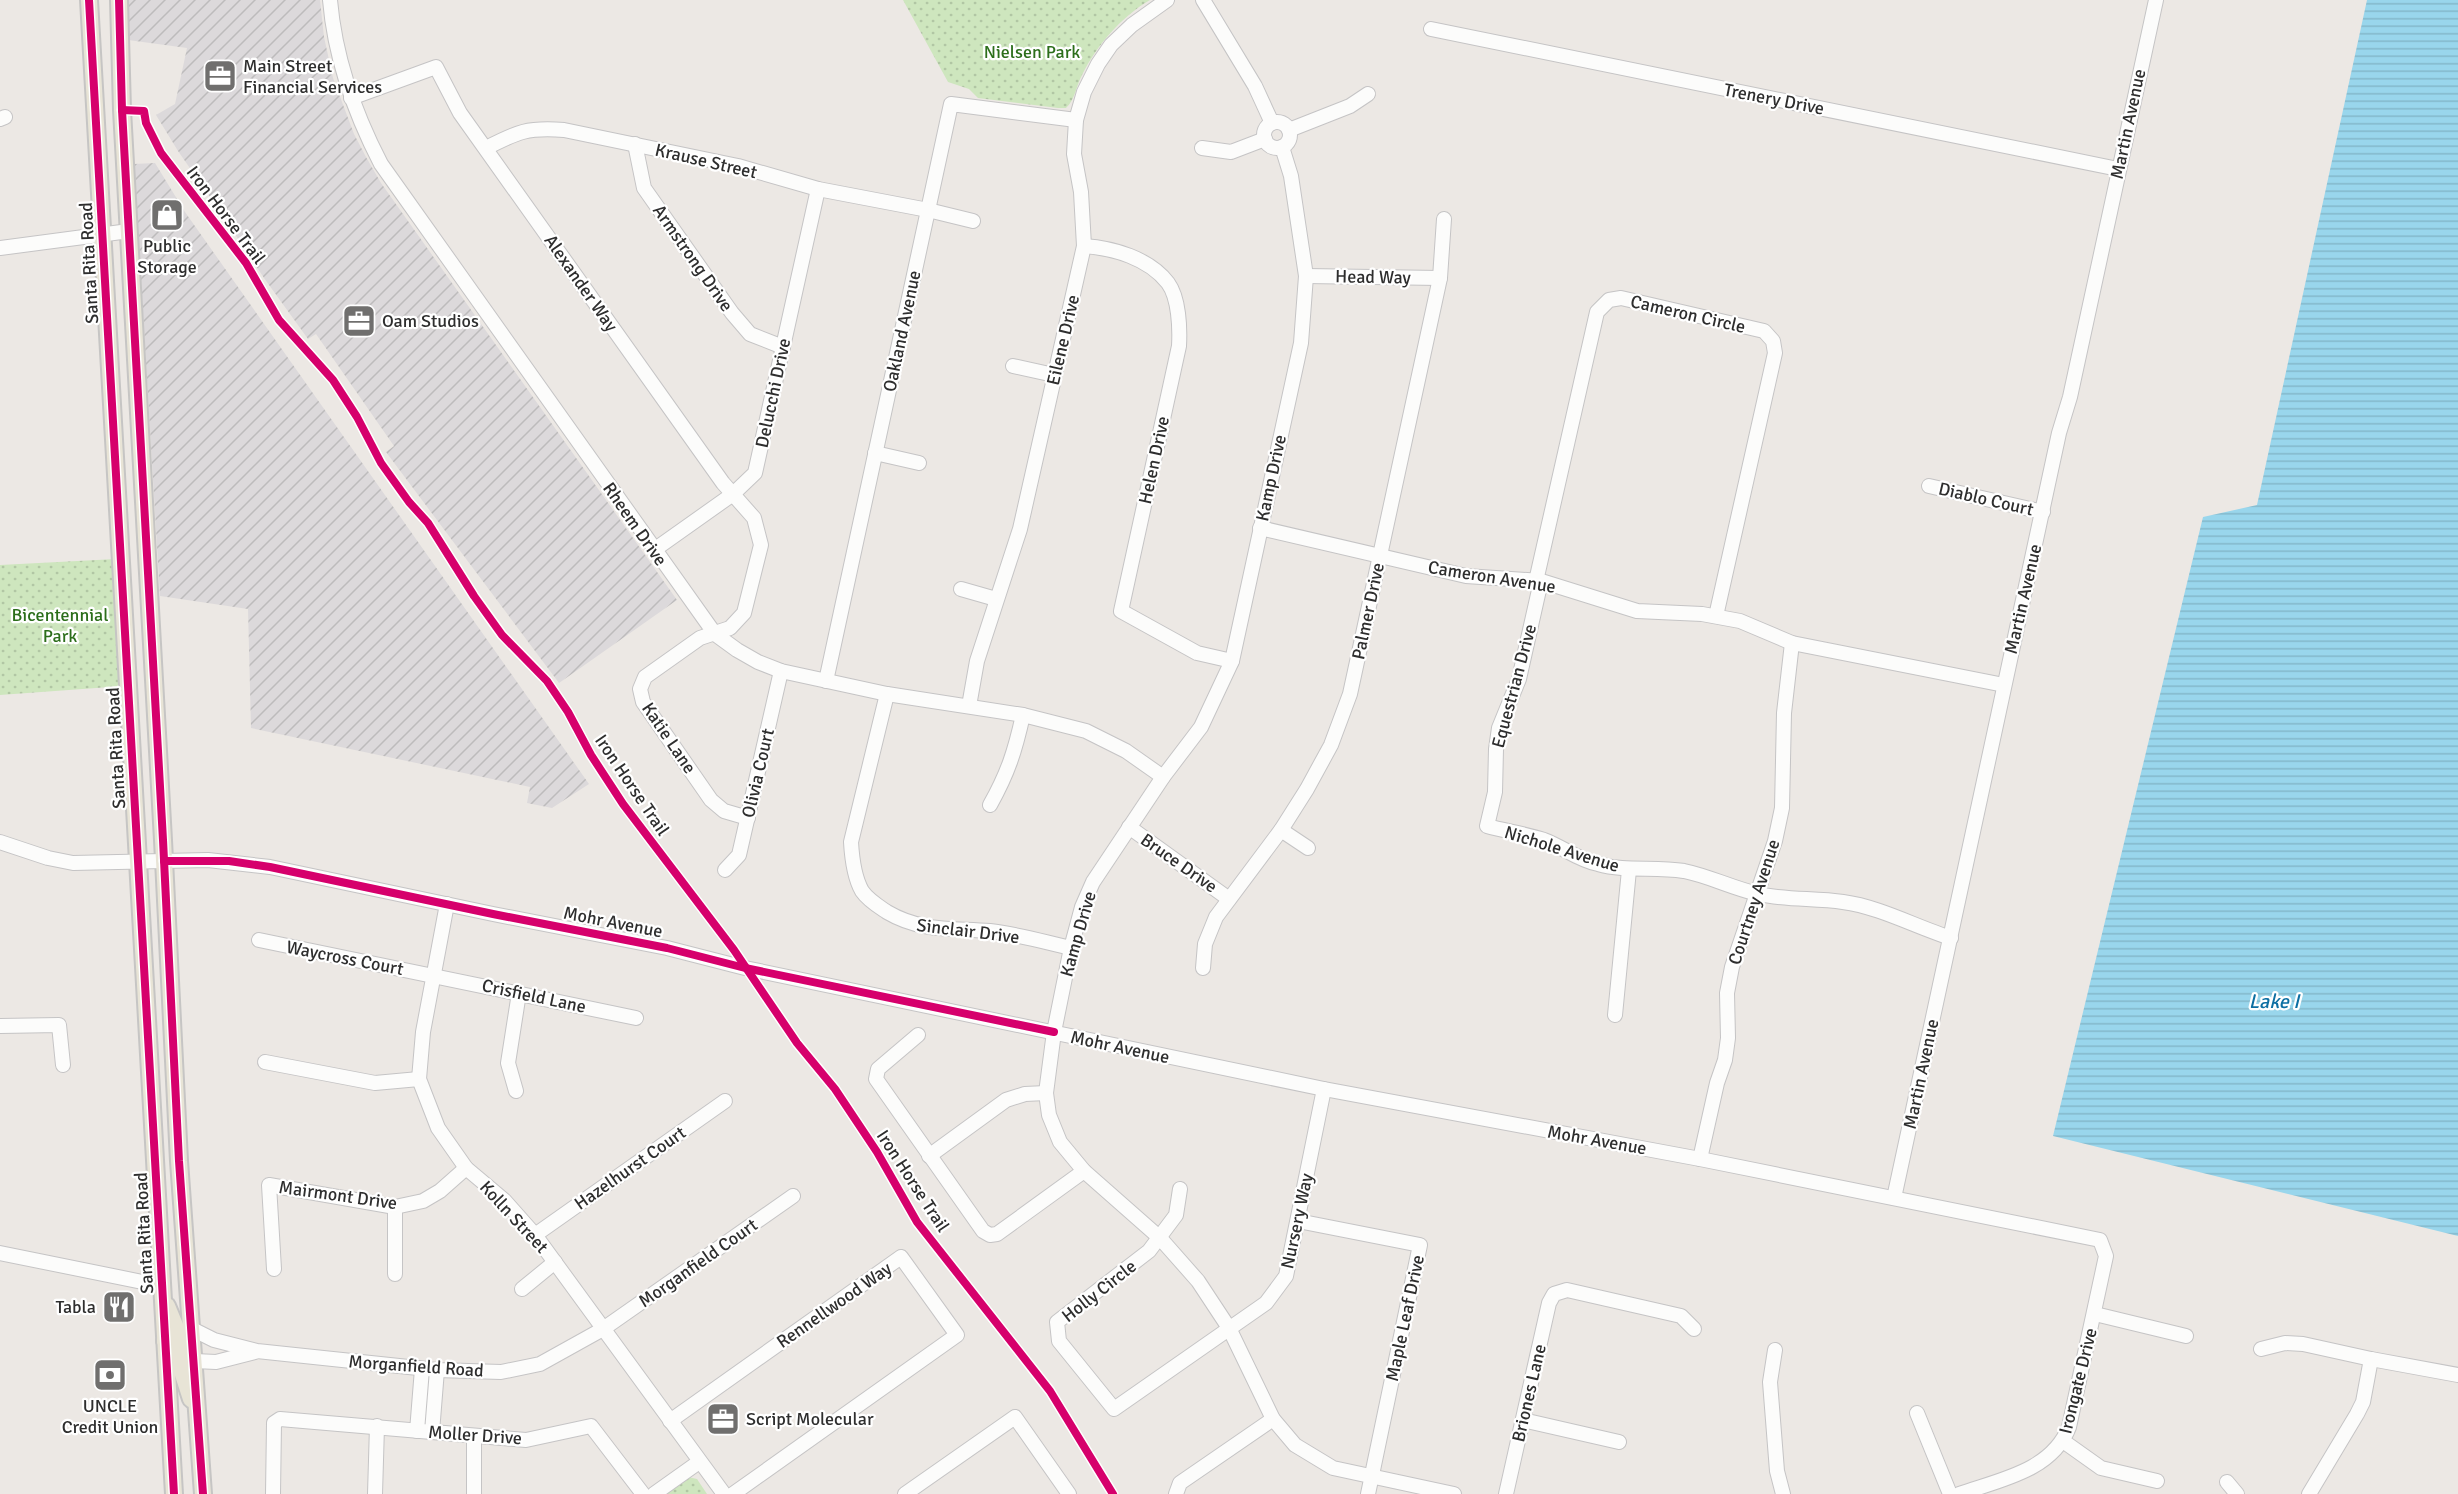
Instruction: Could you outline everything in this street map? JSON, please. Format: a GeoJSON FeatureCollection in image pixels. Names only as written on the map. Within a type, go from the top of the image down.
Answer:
{"type":"FeatureCollection","features":[{"type":"Feature","properties":{"kind":"main road","name":"Santa Rita Road"},"geometry":{"type":"LineString","coordinates":[[89,0],[174,1494]]}},
{"type":"Feature","properties":{"kind":"main road"},"geometry":{"type":"LineString","coordinates":[[119,0],[122,110],[164,861],[178,1161],[195,1361],[203,1494]]}},
{"type":"Feature","properties":{"kind":"main road"},"geometry":{"type":"LineString","coordinates":[[155,1163],[178,1161]]}},
{"type":"Feature","properties":{"kind":"main road"},"geometry":{"type":"LineString","coordinates":[[162,1293],[184,1347],[195,1361]]}},
{"type":"Feature","properties":{"kind":"main road"},"geometry":{"type":"LineString","coordinates":[[165,1341],[178,1359],[198,1417]]}},
{"type":"Feature","properties":{"kind":"street","name":"Rheem Drive"},"geometry":{"type":"LineString","coordinates":[[330,0],[340,62],[351,98],[364,131],[381,164],[715,634],[744,654],[781,671],[887,694],[1055,721],[1086,731],[1126,751],[1163,777]]}},
{"type":"Feature","properties":{"kind":"street","name":"Eilene Drive"},"geometry":{"type":"LineString","coordinates":[[969,706],[976,661],[1020,529],[1084,246],[1081,192],[1074,154],[1076,120],[1084,92],[1098,64],[1111,45],[1132,25],[1167,0]]}},
{"type":"Feature","properties":{"kind":"street"},"geometry":{"type":"LineString","coordinates":[[1203,0],[1255,86],[1272,123]]}},
{"type":"Feature","properties":{"kind":"street","name":"Martin Avenue"},"geometry":{"type":"LineString","coordinates":[[1894,1198],[2059,433],[2073,387],[2156,0]]}},
{"type":"Feature","properties":{"kind":"street","name":"Trenery Drive"},"geometry":{"type":"LineString","coordinates":[[1431,29],[2118,169]]}},
{"type":"Feature","properties":{"kind":"street","name":"Alexander Way"},"geometry":{"type":"LineString","coordinates":[[351,98],[436,67],[460,113],[733,494],[754,518],[761,545],[744,613],[730,628],[715,634]]}},
{"type":"Feature","properties":{"kind":"street"},"geometry":{"type":"LineString","coordinates":[[1289,130],[1350,106],[1368,93]]}},
{"type":"Feature","properties":{"kind":"street","name":"Oakland Avenue"},"geometry":{"type":"LineString","coordinates":[[826,681],[951,104],[1076,120]]}},
{"type":"Feature","properties":{"kind":"street"},"geometry":{"type":"LineString","coordinates":[[1272,123],[1282,123],[1289,130],[1289,140],[1282,147],[1272,147],[1265,139],[1265,129],[1272,123]]}},
{"type":"Feature","properties":{"kind":"street","name":"Krause Street"},"geometry":{"type":"LineString","coordinates":[[486,148],[518,131],[541,128],[564,130],[738,166],[818,189],[973,221]]}},
{"type":"Feature","properties":{"kind":"street"},"geometry":{"type":"LineString","coordinates":[[1202,148],[1231,152],[1265,139]]}},
{"type":"Feature","properties":{"kind":"street","name":"Armstrong Drive"},"geometry":{"type":"LineString","coordinates":[[635,144],[644,188],[732,313],[750,334],[783,347]]}},
{"type":"Feature","properties":{"kind":"street","name":"Kamp Drive"},"geometry":{"type":"LineString","coordinates":[[1282,147],[1291,176],[1306,276],[1301,343],[1232,661],[1201,727],[1163,777],[1093,882],[1071,948],[1054,1032],[1046,1093],[1049,1115],[1060,1142],[1084,1172],[1160,1238],[1198,1281],[1229,1328],[1273,1419],[1295,1445],[1333,1468],[1454,1494]]}},
{"type":"Feature","properties":{"kind":"street","name":"Delucchi Drive"},"geometry":{"type":"LineString","coordinates":[[654,550],[733,494],[755,473],[818,189]]}},
{"type":"Feature","properties":{"kind":"street","name":"Palmer Drive"},"geometry":{"type":"LineString","coordinates":[[1203,968],[1205,944],[1216,917],[1281,830],[1307,789],[1335,735],[1350,694],[1440,278],[1444,219]]}},
{"type":"Feature","properties":{"kind":"street"},"geometry":{"type":"LineString","coordinates":[[0,248],[129,231]]}},
{"type":"Feature","properties":{"kind":"street","name":"Helen Drive"},"geometry":{"type":"LineString","coordinates":[[1084,246],[1122,252],[1149,266],[1168,283],[1180,321],[1179,346],[1121,611],[1197,653],[1232,661]]}},
{"type":"Feature","properties":{"kind":"street","name":"Head Way"},"geometry":{"type":"LineString","coordinates":[[1306,276],[1440,278]]}},
{"type":"Feature","properties":{"kind":"street","name":"Cameron Circle"},"geometry":{"type":"LineString","coordinates":[[1539,581],[1597,312],[1609,300],[1621,298],[1764,331],[1773,341],[1775,353],[1716,616]]}},
{"type":"Feature","properties":{"kind":"street"},"geometry":{"type":"LineString","coordinates":[[1013,366],[1054,375]]}},
{"type":"Feature","properties":{"kind":"street"},"geometry":{"type":"LineString","coordinates":[[875,453],[919,464]]}},
{"type":"Feature","properties":{"kind":"street","name":"Diablo Court"},"geometry":{"type":"LineString","coordinates":[[1929,486],[2043,512]]}},
{"type":"Feature","properties":{"kind":"street","name":"Cameron Avenue"},"geometry":{"type":"LineString","coordinates":[[1260,528],[1466,576],[1539,581],[1638,611],[1716,616],[1740,621],[1792,643],[2004,685]]}},
{"type":"Feature","properties":{"kind":"street","name":"Equestrian Drive"},"geometry":{"type":"LineString","coordinates":[[1487,826],[1495,792],[1499,728],[1519,679],[1539,581]]}},
{"type":"Feature","properties":{"kind":"street"},"geometry":{"type":"LineString","coordinates":[[961,589],[996,599]]}},
{"type":"Feature","properties":{"kind":"street","name":"Katie Lane"},"geometry":{"type":"LineString","coordinates":[[715,634],[700,638],[645,677],[640,689],[642,702],[711,800],[724,811],[748,818]]}},
{"type":"Feature","properties":{"kind":"street","name":"Courtney Avenue"},"geometry":{"type":"LineString","coordinates":[[1700,1159],[1717,1083],[1725,1060],[1728,1038],[1727,993],[1732,967],[1775,841],[1782,808],[1784,713],[1792,643]]}},
{"type":"Feature","properties":{"kind":"street","name":"Olivia Court"},"geometry":{"type":"LineString","coordinates":[[725,870],[739,855],[781,671]]}},
{"type":"Feature","properties":{"kind":"street","name":"Sinclair Drive"},"geometry":{"type":"LineString","coordinates":[[887,694],[851,843],[852,861],[864,893],[877,906],[909,924],[934,929],[992,932],[1071,948]]}},
{"type":"Feature","properties":{"kind":"street"},"geometry":{"type":"LineString","coordinates":[[990,805],[1014,757],[1023,715]]}},
{"type":"Feature","properties":{"kind":"street","name":"Nichole Avenue"},"geometry":{"type":"LineString","coordinates":[[1487,826],[1545,841],[1575,857],[1598,864],[1629,870],[1668,868],[1693,873],[1757,894],[1794,900],[1843,902],[1873,909],[1951,938]]}},
{"type":"Feature","properties":{"kind":"street","name":"Bruce Drive"},"geometry":{"type":"LineString","coordinates":[[1129,827],[1229,898]]}},
{"type":"Feature","properties":{"kind":"street"},"geometry":{"type":"LineString","coordinates":[[1281,830],[1308,848]]}},
{"type":"Feature","properties":{"kind":"street","name":"Mohr Avenue"},"geometry":{"type":"LineString","coordinates":[[0,842],[48,858],[73,863],[208,860],[239,862],[667,948],[745,968],[1324,1089],[1700,1159],[2100,1240]]}},
{"type":"Feature","properties":{"kind":"street"},"geometry":{"type":"LineString","coordinates":[[1615,1015],[1629,870]]}},
{"type":"Feature","properties":{"kind":"street","name":"Kolln Street"},"geometry":{"type":"LineString","coordinates":[[447,904],[432,975],[419,1078],[438,1128],[466,1168],[504,1200],[535,1234],[724,1494]]}},
{"type":"Feature","properties":{"kind":"street","name":"Waycross Court"},"geometry":{"type":"LineString","coordinates":[[259,940],[432,975]]}},
{"type":"Feature","properties":{"kind":"street","name":"Crisfield Lane"},"geometry":{"type":"LineString","coordinates":[[432,975],[636,1018]]}},
{"type":"Feature","properties":{"kind":"street"},"geometry":{"type":"LineString","coordinates":[[516,1091],[508,1063],[519,993]]}},
{"type":"Feature","properties":{"kind":"street"},"geometry":{"type":"LineString","coordinates":[[0,1026],[59,1025],[63,1065]]}},
{"type":"Feature","properties":{"kind":"street"},"geometry":{"type":"LineString","coordinates":[[918,1035],[878,1069],[876,1079],[983,1231],[990,1235],[997,1234],[1084,1172]]}},
{"type":"Feature","properties":{"kind":"street"},"geometry":{"type":"LineString","coordinates":[[266,1062],[375,1083],[419,1078]]}},
{"type":"Feature","properties":{"kind":"street","name":"Nursery Way"},"geometry":{"type":"LineString","coordinates":[[1229,1328],[1266,1304],[1286,1276],[1324,1089]]}},
{"type":"Feature","properties":{"kind":"street"},"geometry":{"type":"LineString","coordinates":[[929,1156],[1006,1100],[1025,1094],[1046,1093]]}},
{"type":"Feature","properties":{"kind":"street","name":"Hazelhurst Court"},"geometry":{"type":"LineString","coordinates":[[535,1234],[725,1101]]}},
{"type":"Feature","properties":{"kind":"street","name":"Mairmont Drive"},"geometry":{"type":"LineString","coordinates":[[274,1269],[269,1185],[395,1207],[423,1201],[441,1191],[466,1168]]}},
{"type":"Feature","properties":{"kind":"street"},"geometry":{"type":"LineString","coordinates":[[1160,1238],[1176,1215],[1180,1189]]}},
{"type":"Feature","properties":{"kind":"street","name":"Morganfield Court"},"geometry":{"type":"LineString","coordinates":[[603,1329],[793,1196]]}},
{"type":"Feature","properties":{"kind":"street"},"geometry":{"type":"LineString","coordinates":[[395,1207],[395,1274]]}},
{"type":"Feature","properties":{"kind":"street","name":"Maple Leaf Drive"},"geometry":{"type":"LineString","coordinates":[[1298,1221],[1420,1245],[1372,1478]]}},
{"type":"Feature","properties":{"kind":"street","name":"Holly Circle"},"geometry":{"type":"LineString","coordinates":[[1160,1238],[1149,1251],[1057,1322],[1059,1341],[1114,1409],[1229,1328]]}},
{"type":"Feature","properties":{"kind":"street","name":"Irongate Drive"},"geometry":{"type":"LineString","coordinates":[[1959,1494],[2030,1469],[2063,1442],[2069,1427],[2106,1256],[2100,1240]]}},
{"type":"Feature","properties":{"kind":"street"},"geometry":{"type":"LineString","coordinates":[[0,1253],[162,1293]]}},
{"type":"Feature","properties":{"kind":"street","name":"Rennellwood Way"},"geometry":{"type":"LineString","coordinates":[[670,1421],[901,1257],[957,1335],[733,1494]]}},
{"type":"Feature","properties":{"kind":"street"},"geometry":{"type":"LineString","coordinates":[[522,1289],[555,1262]]}},
{"type":"Feature","properties":{"kind":"street","name":"Briones Lane"},"geometry":{"type":"LineString","coordinates":[[1506,1494],[1549,1303],[1554,1294],[1567,1290],[1681,1316],[1694,1329]]}},
{"type":"Feature","properties":{"kind":"street"},"geometry":{"type":"LineString","coordinates":[[2095,1314],[2186,1336]]}},
{"type":"Feature","properties":{"kind":"street","name":"Morganfield Road"},"geometry":{"type":"LineString","coordinates":[[192,1329],[214,1340],[257,1351],[437,1371],[501,1372],[540,1364],[603,1329]]}},
{"type":"Feature","properties":{"kind":"street"},"geometry":{"type":"LineString","coordinates":[[2261,1349],[2285,1343],[2303,1344],[2458,1375]]}},
{"type":"Feature","properties":{"kind":"street"},"geometry":{"type":"LineString","coordinates":[[1775,1350],[1770,1382],[1777,1471],[1783,1494]]}},
{"type":"Feature","properties":{"kind":"street","name":"Morganfield Road"},"geometry":{"type":"LineString","coordinates":[[195,1361],[216,1362],[257,1351]]}},
{"type":"Feature","properties":{"kind":"street"},"geometry":{"type":"LineString","coordinates":[[2309,1494],[2363,1402],[2371,1359]]}},
{"type":"Feature","properties":{"kind":"street"},"geometry":{"type":"LineString","coordinates":[[417,1431],[422,1369]]}},
{"type":"Feature","properties":{"kind":"street"},"geometry":{"type":"LineString","coordinates":[[432,1432],[437,1371]]}},
{"type":"Feature","properties":{"kind":"street"},"geometry":{"type":"LineString","coordinates":[[1917,1413],[1950,1494]]}},
{"type":"Feature","properties":{"kind":"street"},"geometry":{"type":"LineString","coordinates":[[905,1494],[1016,1418],[1069,1494]]}},
{"type":"Feature","properties":{"kind":"street","name":"Moller Drive"},"geometry":{"type":"LineString","coordinates":[[273,1494],[274,1423],[280,1419],[526,1440],[591,1426],[643,1494]]}},
{"type":"Feature","properties":{"kind":"street"},"geometry":{"type":"LineString","coordinates":[[1176,1494],[1180,1483],[1273,1419]]}},
{"type":"Feature","properties":{"kind":"street"},"geometry":{"type":"LineString","coordinates":[[1523,1420],[1619,1442]]}},
{"type":"Feature","properties":{"kind":"street"},"geometry":{"type":"LineString","coordinates":[[375,1494],[377,1426]]}},
{"type":"Feature","properties":{"kind":"street"},"geometry":{"type":"LineString","coordinates":[[474,1436],[474,1494]]}},
{"type":"Feature","properties":{"kind":"street"},"geometry":{"type":"LineString","coordinates":[[2063,1442],[2101,1468],[2157,1481]]}},
{"type":"Feature","properties":{"kind":"street"},"geometry":{"type":"LineString","coordinates":[[654,1494],[699,1462]]}},
{"type":"Feature","properties":{"kind":"street"},"geometry":{"type":"LineString","coordinates":[[1368,1494],[1372,1478]]}},
{"type":"Feature","properties":{"kind":"street"},"geometry":{"type":"LineString","coordinates":[[2227,1482],[2237,1494]]}},
{"type":"Feature","properties":{"kind":"shaded area"},"geometry":{"type":"Polygon","coordinates":[[[127,0],[320,0],[324,37],[333,78],[354,134],[381,183],[677,600],[559,683],[386,452],[394,446],[316,334],[308,339],[178,151],[156,115],[175,104],[187,48],[128,40],[127,0]]]}},
{"type":"Feature","properties":{"kind":"shaded area"},"geometry":{"type":"Polygon","coordinates":[[[155,163],[185,212],[589,784],[552,808],[527,803],[530,787],[251,728],[248,609],[160,596],[134,164],[155,163]]]}},
{"type":"Feature","properties":{"kind":"green space","name":"Nielsen Park"},"geometry":{"type":"Polygon","coordinates":[[[903,0],[1150,0],[1120,23],[1102,43],[1080,79],[1069,105],[1066,108],[1058,108],[978,98],[969,89],[948,82],[903,0]]]}},
{"type":"Feature","properties":{"kind":"green space","name":"Bicentennial Park"},"geometry":{"type":"Polygon","coordinates":[[[116,559],[124,686],[0,695],[0,565],[116,559]]]}},
{"type":"Feature","properties":{"kind":"green space"},"geometry":{"type":"Polygon","coordinates":[[[688,1477],[697,1479],[707,1494],[663,1494],[688,1477]]]}},
{"type":"Feature","properties":{"kind":"water","name":"Lake I"},"geometry":{"type":"Polygon","coordinates":[[[2367,0],[2458,0],[2458,1236],[2053,1136],[2203,517],[2257,505],[2367,0]]]}},
{"type":"Feature","properties":{"kind":"cycle path"},"geometry":{"type":"LineString","coordinates":[[89,0],[174,1494]]}},
{"type":"Feature","properties":{"kind":"cycle path"},"geometry":{"type":"LineString","coordinates":[[119,0],[122,110],[179,1161],[203,1494]]}},
{"type":"Feature","properties":{"kind":"cycle path","name":"Iron Horse Trail"},"geometry":{"type":"LineString","coordinates":[[122,110],[144,111],[146,123],[161,153],[246,263],[279,320],[333,380],[357,417],[381,463],[409,502],[428,523],[474,596],[502,635],[547,681],[623,804],[734,950],[797,1043],[835,1089],[877,1152],[917,1222],[1050,1391],[1113,1494]]}},
{"type":"Feature","properties":{"kind":"cycle path"},"geometry":{"type":"LineString","coordinates":[[164,861],[229,861],[270,867],[667,948],[745,968],[1054,1032]]}},
{"type":"Feature","properties":{"kind":"place","name":"Main Street Financial Services"},"geometry":{"type":"Point","coordinates":[220,76]}},
{"type":"Feature","properties":{"kind":"place","name":"Public Storage"},"geometry":{"type":"Point","coordinates":[167,215]}},
{"type":"Feature","properties":{"kind":"place","name":"Oam Studios"},"geometry":{"type":"Point","coordinates":[359,321]}},
{"type":"Feature","properties":{"kind":"place","name":"Tabla"},"geometry":{"type":"Point","coordinates":[119,1307]}},
{"type":"Feature","properties":{"kind":"place","name":"UNCLE Credit Union"},"geometry":{"type":"Point","coordinates":[110,1375]}},
{"type":"Feature","properties":{"kind":"place","name":"Script Molecular"},"geometry":{"type":"Point","coordinates":[723,1419]}}]}
